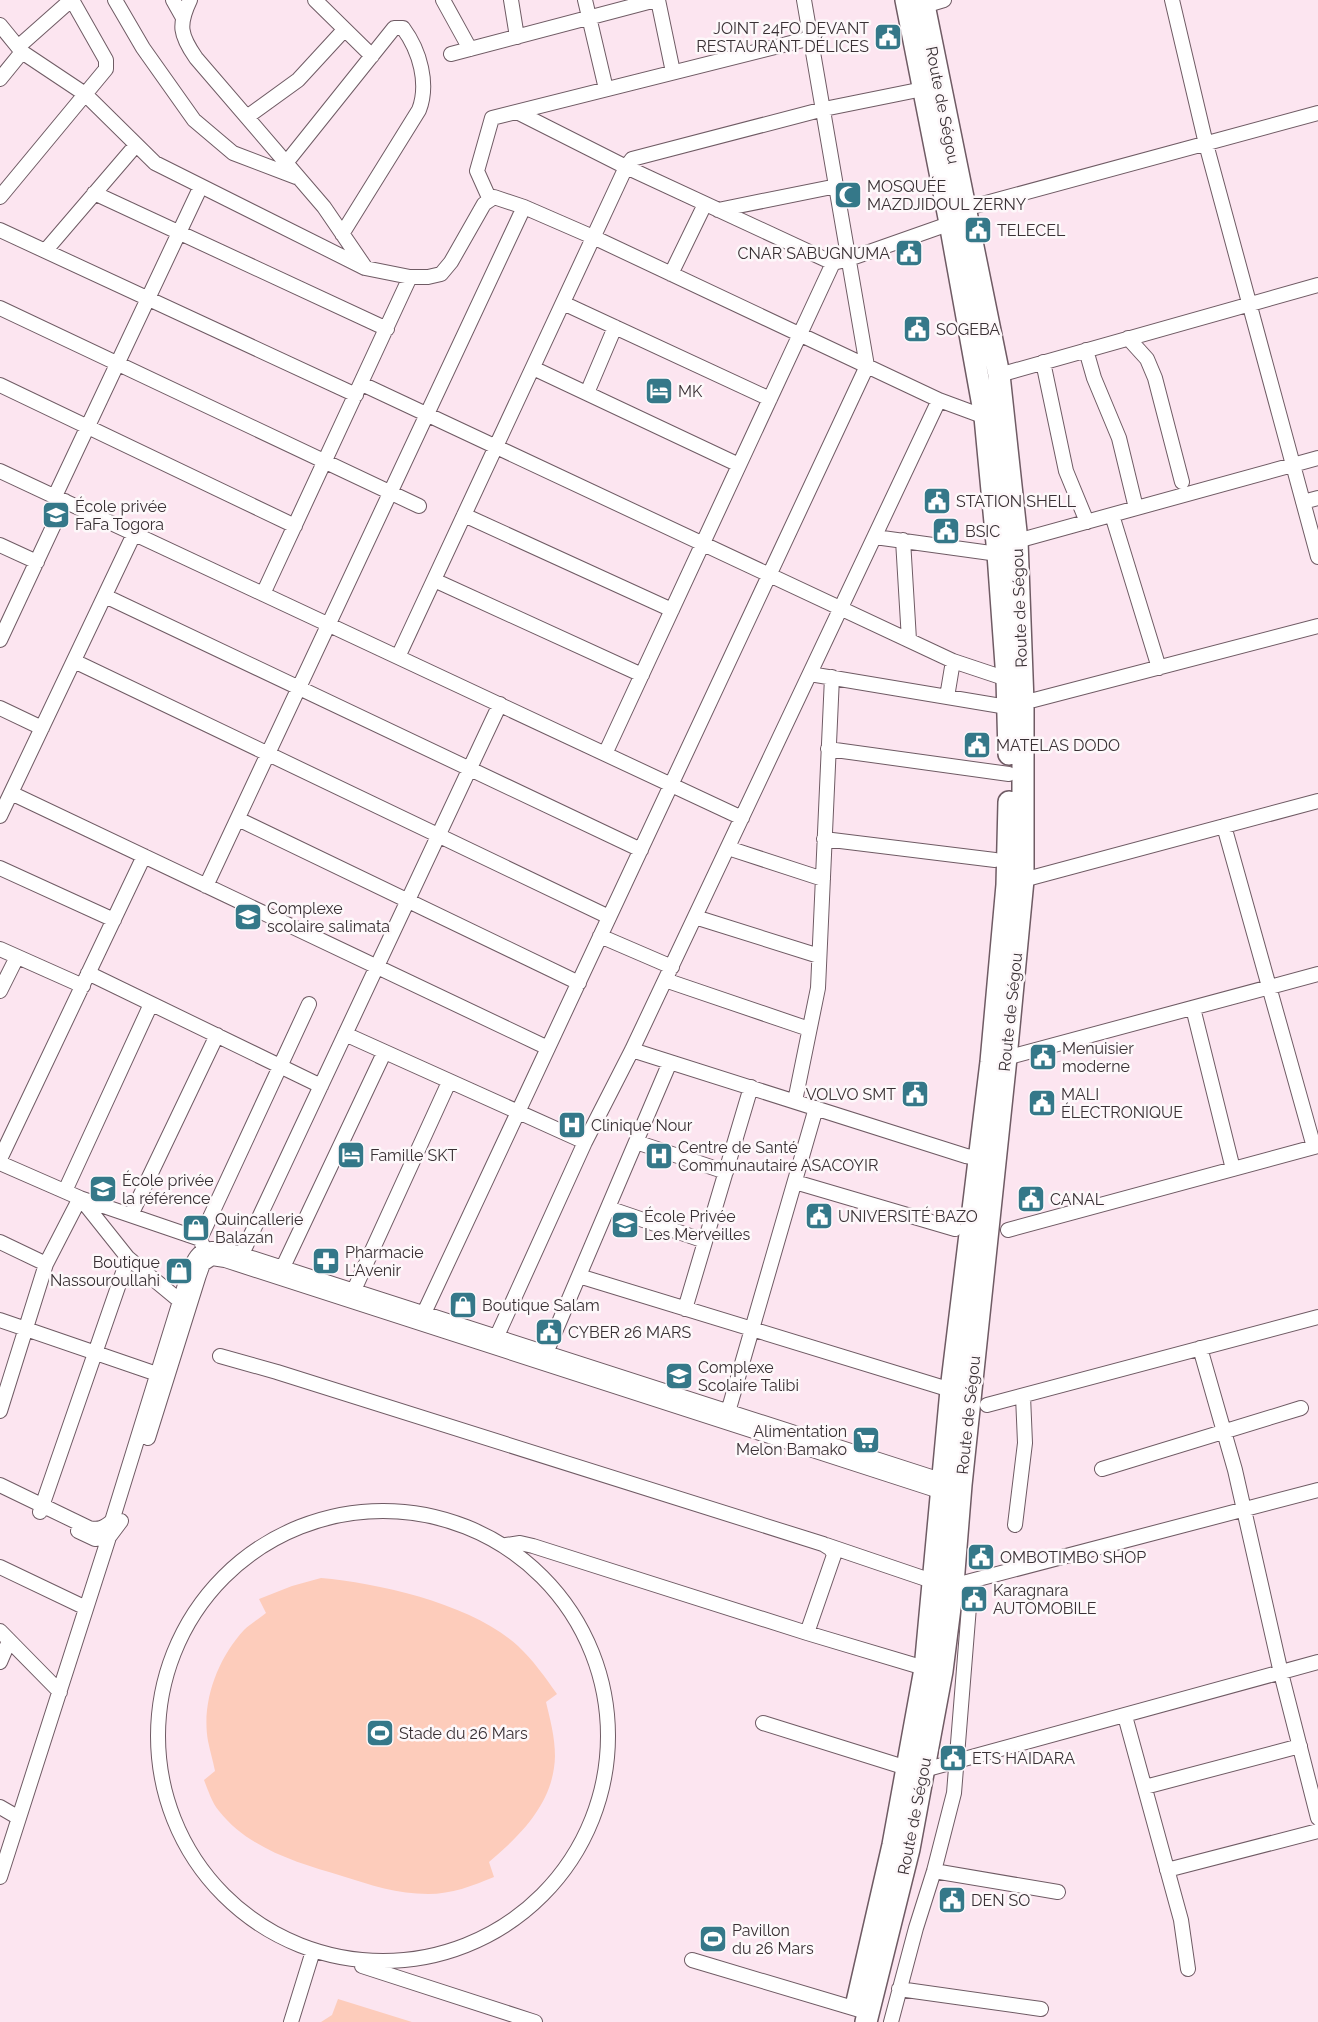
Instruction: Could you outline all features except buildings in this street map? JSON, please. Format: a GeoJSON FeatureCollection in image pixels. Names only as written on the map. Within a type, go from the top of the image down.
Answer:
{"type":"FeatureCollection","features":[{"type":"Feature","properties":{"kind":"highway","name":"Route de Ségou"},"geometry":{"type":"LineString","coordinates":[[924,1],[922,89],[960,217],[999,375],[1017,541],[1023,703],[1023,880],[1006,1058],[950,1489],[932,1581],[933,1670]]}},
{"type":"Feature","properties":{"kind":"highway","name":"Route de Ségou"},"geometry":{"type":"LineString","coordinates":[[861,2017],[907,1857],[914,1774],[933,1670],[962,1583],[950,1489],[951,1390],[991,1062],[1007,885],[1009,774],[1007,679],[998,554],[985,418],[960,217],[924,1]]}},
{"type":"Feature","properties":{"kind":"street"},"geometry":{"type":"LineString","coordinates":[[0,79],[20,49],[72,0],[107,63],[106,69],[0,197]]}},
{"type":"Feature","properties":{"kind":"street"},"geometry":{"type":"LineString","coordinates":[[115,0],[143,48],[194,120],[233,152],[299,178]]}},
{"type":"Feature","properties":{"kind":"street"},"geometry":{"type":"LineString","coordinates":[[172,0],[182,16]]}},
{"type":"Feature","properties":{"kind":"street"},"geometry":{"type":"LineString","coordinates":[[190,0],[182,16],[185,42],[196,58],[324,207],[365,268]]}},
{"type":"Feature","properties":{"kind":"street"},"geometry":{"type":"LineString","coordinates":[[315,0],[372,56]]}},
{"type":"Feature","properties":{"kind":"street"},"geometry":{"type":"LineString","coordinates":[[443,0],[470,49]]}},
{"type":"Feature","properties":{"kind":"street"},"geometry":{"type":"LineString","coordinates":[[511,0],[517,36]]}},
{"type":"Feature","properties":{"kind":"street"},"geometry":{"type":"LineString","coordinates":[[585,0],[606,89]]}},
{"type":"Feature","properties":{"kind":"street"},"geometry":{"type":"LineString","coordinates":[[451,54],[657,0],[673,72]]}},
{"type":"Feature","properties":{"kind":"street"},"geometry":{"type":"LineString","coordinates":[[424,1313],[867,366],[804,0]]}},
{"type":"Feature","properties":{"kind":"street"},"geometry":{"type":"LineString","coordinates":[[1172,0],[1206,144],[1318,557]]}},
{"type":"Feature","properties":{"kind":"street"},"geometry":{"type":"LineString","coordinates":[[0,25],[20,49],[85,94],[155,163],[365,268],[410,277],[428,277],[441,274],[451,262],[484,204],[494,197],[524,207],[593,237],[939,400],[985,418]]}},
{"type":"Feature","properties":{"kind":"street"},"geometry":{"type":"LineString","coordinates":[[286,163],[394,28],[403,28],[412,40],[418,59],[424,85],[424,98],[419,110],[342,234]]}},
{"type":"Feature","properties":{"kind":"street"},"geometry":{"type":"LineString","coordinates":[[247,117],[298,80],[344,30]]}},
{"type":"Feature","properties":{"kind":"street"},"geometry":{"type":"LineString","coordinates":[[490,200],[478,171],[492,118],[811,38]]}},
{"type":"Feature","properties":{"kind":"street"},"geometry":{"type":"LineString","coordinates":[[398,657],[593,237],[626,167],[632,160],[824,109],[922,89]]}},
{"type":"Feature","properties":{"kind":"street"},"geometry":{"type":"LineString","coordinates":[[517,112],[626,167],[833,263],[849,259],[960,217],[1318,113]]}},
{"type":"Feature","properties":{"kind":"street"},"geometry":{"type":"LineString","coordinates":[[46,250],[136,144]]}},
{"type":"Feature","properties":{"kind":"street"},"geometry":{"type":"LineString","coordinates":[[2,632],[37,562],[88,427],[201,186]]}},
{"type":"Feature","properties":{"kind":"street"},"geometry":{"type":"LineString","coordinates":[[671,274],[712,207],[837,186]]}},
{"type":"Feature","properties":{"kind":"street"},"geometry":{"type":"LineString","coordinates":[[94,193],[387,329]]}},
{"type":"Feature","properties":{"kind":"street"},"geometry":{"type":"LineString","coordinates":[[206,886],[524,207]]}},
{"type":"Feature","properties":{"kind":"street"},"geometry":{"type":"LineString","coordinates":[[0,230],[148,298],[359,390],[427,414],[953,661],[1007,679]]}},
{"type":"Feature","properties":{"kind":"street"},"geometry":{"type":"LineString","coordinates":[[605,754],[833,263]]}},
{"type":"Feature","properties":{"kind":"street"},"geometry":{"type":"LineString","coordinates":[[263,594],[410,277]]}},
{"type":"Feature","properties":{"kind":"street"},"geometry":{"type":"LineString","coordinates":[[999,375],[1318,285]]}},
{"type":"Feature","properties":{"kind":"street"},"geometry":{"type":"LineString","coordinates":[[563,303],[770,400]]}},
{"type":"Feature","properties":{"kind":"street"},"geometry":{"type":"LineString","coordinates":[[0,308],[419,506]]}},
{"type":"Feature","properties":{"kind":"street"},"geometry":{"type":"LineString","coordinates":[[587,393],[615,327]]}},
{"type":"Feature","properties":{"kind":"street"},"geometry":{"type":"LineString","coordinates":[[1128,338],[1147,360],[1155,378],[1182,482]]}},
{"type":"Feature","properties":{"kind":"street"},"geometry":{"type":"LineString","coordinates":[[1086,350],[1094,378],[1119,438],[1136,508]]}},
{"type":"Feature","properties":{"kind":"street"},"geometry":{"type":"LineString","coordinates":[[1043,362],[1066,471],[1087,522]]}},
{"type":"Feature","properties":{"kind":"street"},"geometry":{"type":"LineString","coordinates":[[533,368],[739,465]]}},
{"type":"Feature","properties":{"kind":"street"},"geometry":{"type":"LineString","coordinates":[[0,385],[295,526]]}},
{"type":"Feature","properties":{"kind":"street"},"geometry":{"type":"LineString","coordinates":[[497,1336],[585,1142],[672,967],[939,400]]}},
{"type":"Feature","properties":{"kind":"street"},"geometry":{"type":"LineString","coordinates":[[1017,541],[1318,458]]}},
{"type":"Feature","properties":{"kind":"street"},"geometry":{"type":"LineString","coordinates":[[0,471],[742,818]]}},
{"type":"Feature","properties":{"kind":"street"},"geometry":{"type":"LineString","coordinates":[[1303,502],[1318,498]]}},
{"type":"Feature","properties":{"kind":"street"},"geometry":{"type":"LineString","coordinates":[[464,514],[672,610]]}},
{"type":"Feature","properties":{"kind":"street"},"geometry":{"type":"LineString","coordinates":[[1112,515],[1159,668]]}},
{"type":"Feature","properties":{"kind":"street"},"geometry":{"type":"LineString","coordinates":[[0,816],[134,534]]}},
{"type":"Feature","properties":{"kind":"street"},"geometry":{"type":"LineString","coordinates":[[875,537],[998,554]]}},
{"type":"Feature","properties":{"kind":"street"},"geometry":{"type":"LineString","coordinates":[[903,540],[909,640]]}},
{"type":"Feature","properties":{"kind":"street"},"geometry":{"type":"LineString","coordinates":[[0,545],[37,562]]}},
{"type":"Feature","properties":{"kind":"street"},"geometry":{"type":"LineString","coordinates":[[434,580],[642,676]]}},
{"type":"Feature","properties":{"kind":"street"},"geometry":{"type":"LineString","coordinates":[[105,596],[641,850]]}},
{"type":"Feature","properties":{"kind":"street"},"geometry":{"type":"LineString","coordinates":[[1034,700],[1318,626]]}},
{"type":"Feature","properties":{"kind":"street"},"geometry":{"type":"LineString","coordinates":[[74,661],[609,917]]}},
{"type":"Feature","properties":{"kind":"street"},"geometry":{"type":"LineString","coordinates":[[947,697],[953,661]]}},
{"type":"Feature","properties":{"kind":"street"},"geometry":{"type":"LineString","coordinates":[[810,674],[1007,707]]}},
{"type":"Feature","properties":{"kind":"street"},"geometry":{"type":"LineString","coordinates":[[795,1101],[818,988],[832,678]]}},
{"type":"Feature","properties":{"kind":"street"},"geometry":{"type":"LineString","coordinates":[[242,1254],[500,704]]}},
{"type":"Feature","properties":{"kind":"street"},"geometry":{"type":"LineString","coordinates":[[0,708],[42,728]]}},
{"type":"Feature","properties":{"kind":"street"},"geometry":{"type":"LineString","coordinates":[[828,749],[1009,774]]}},
{"type":"Feature","properties":{"kind":"street"},"geometry":{"type":"LineString","coordinates":[[11,793],[548,1048]]}},
{"type":"Feature","properties":{"kind":"street"},"geometry":{"type":"LineString","coordinates":[[1023,880],[1318,801]]}},
{"type":"Feature","properties":{"kind":"street"},"geometry":{"type":"LineString","coordinates":[[238,819],[578,983]]}},
{"type":"Feature","properties":{"kind":"street"},"geometry":{"type":"LineString","coordinates":[[1008,1230],[1316,1147],[1224,826]]}},
{"type":"Feature","properties":{"kind":"street"},"geometry":{"type":"LineString","coordinates":[[824,839],[995,860]]}},
{"type":"Feature","properties":{"kind":"street"},"geometry":{"type":"LineString","coordinates":[[728,848],[823,879]]}},
{"type":"Feature","properties":{"kind":"street"},"geometry":{"type":"LineString","coordinates":[[0,1159],[144,856]]}},
{"type":"Feature","properties":{"kind":"street"},"geometry":{"type":"LineString","coordinates":[[0,868],[114,920]]}},
{"type":"Feature","properties":{"kind":"street"},"geometry":{"type":"LineString","coordinates":[[695,917],[819,956]]}},
{"type":"Feature","properties":{"kind":"street"},"geometry":{"type":"LineString","coordinates":[[600,936],[672,967]]}},
{"type":"Feature","properties":{"kind":"street"},"geometry":{"type":"LineString","coordinates":[[0,948],[17,957],[85,979],[151,1004],[321,1086]]}},
{"type":"Feature","properties":{"kind":"street"},"geometry":{"type":"LineString","coordinates":[[0,991],[17,957]]}},
{"type":"Feature","properties":{"kind":"street"},"geometry":{"type":"LineString","coordinates":[[1006,1058],[1318,974]]}},
{"type":"Feature","properties":{"kind":"street"},"geometry":{"type":"LineString","coordinates":[[665,980],[809,1029]]}},
{"type":"Feature","properties":{"kind":"street"},"geometry":{"type":"LineString","coordinates":[[65,1191],[151,1004]]}},
{"type":"Feature","properties":{"kind":"street"},"geometry":{"type":"LineString","coordinates":[[0,1494],[89,1528],[107,1532],[118,1526],[124,1515],[203,1264],[204,1249],[280,1066],[309,1004]]}},
{"type":"Feature","properties":{"kind":"street"},"geometry":{"type":"LineString","coordinates":[[1193,1008],[1233,1169]]}},
{"type":"Feature","properties":{"kind":"street"},"geometry":{"type":"LineString","coordinates":[[345,1034],[585,1142]]}},
{"type":"Feature","properties":{"kind":"street"},"geometry":{"type":"LineString","coordinates":[[131,1216],[216,1035]]}},
{"type":"Feature","properties":{"kind":"street"},"geometry":{"type":"LineString","coordinates":[[632,1050],[966,1156],[978,1158]]}},
{"type":"Feature","properties":{"kind":"street"},"geometry":{"type":"LineString","coordinates":[[283,1267],[384,1053]]}},
{"type":"Feature","properties":{"kind":"street"},"geometry":{"type":"LineString","coordinates":[[546,1352],[670,1062]]}},
{"type":"Feature","properties":{"kind":"street"},"geometry":{"type":"LineString","coordinates":[[354,1290],[449,1082]]}},
{"type":"Feature","properties":{"kind":"street"},"geometry":{"type":"LineString","coordinates":[[685,1309],[751,1087]]}},
{"type":"Feature","properties":{"kind":"street"},"geometry":{"type":"LineString","coordinates":[[728,1412],[816,1108]]}},
{"type":"Feature","properties":{"kind":"street"},"geometry":{"type":"LineString","coordinates":[[636,1142],[726,1172]]}},
{"type":"Feature","properties":{"kind":"street"},"geometry":{"type":"LineString","coordinates":[[0,1163],[80,1198],[131,1216],[225,1260],[950,1489]]}},
{"type":"Feature","properties":{"kind":"street"},"geometry":{"type":"LineString","coordinates":[[795,1182],[955,1229]]}},
{"type":"Feature","properties":{"kind":"street"},"geometry":{"type":"LineString","coordinates":[[80,1198],[128,1258],[180,1301]]}},
{"type":"Feature","properties":{"kind":"street"},"geometry":{"type":"LineString","coordinates":[[0,1412],[46,1264],[80,1198]]}},
{"type":"Feature","properties":{"kind":"street"},"geometry":{"type":"LineString","coordinates":[[608,1208],[705,1241]]}},
{"type":"Feature","properties":{"kind":"street"},"geometry":{"type":"LineString","coordinates":[[0,1242],[46,1264]]}},
{"type":"Feature","properties":{"kind":"street"},"geometry":{"type":"LineString","coordinates":[[0,1877],[60,1692],[107,1532],[116,1511],[180,1301],[194,1259],[204,1249],[227,1250],[283,1267],[728,1412],[950,1489]]}},
{"type":"Feature","properties":{"kind":"street"},"geometry":{"type":"LineString","coordinates":[[41,1509],[128,1258]]}},
{"type":"Feature","properties":{"kind":"street"},"geometry":{"type":"LineString","coordinates":[[579,1276],[951,1390]]}},
{"type":"Feature","properties":{"kind":"street"},"geometry":{"type":"LineString","coordinates":[[987,1405],[1318,1317]]}},
{"type":"Feature","properties":{"kind":"street"},"geometry":{"type":"LineString","coordinates":[[0,1320],[158,1374]]}},
{"type":"Feature","properties":{"kind":"street"},"geometry":{"type":"LineString","coordinates":[[1200,1348],[1235,1470],[1281,1673],[1318,1818]]}},
{"type":"Feature","properties":{"kind":"street"},"geometry":{"type":"LineString","coordinates":[[220,1356],[277,1372],[823,1544],[932,1581]]}},
{"type":"Feature","properties":{"kind":"street"},"geometry":{"type":"LineString","coordinates":[[1015,1525],[1025,1444],[1023,1396]]}},
{"type":"Feature","properties":{"kind":"street"},"geometry":{"type":"LineString","coordinates":[[1102,1469],[1301,1408]]}},
{"type":"Feature","properties":{"kind":"street"},"geometry":{"type":"LineString","coordinates":[[0,1485],[41,1509]]}},
{"type":"Feature","properties":{"kind":"street"},"geometry":{"type":"LineString","coordinates":[[890,2022],[934,1871],[954,1793],[958,1762],[962,1583],[1318,1490]]}},
{"type":"Feature","properties":{"kind":"street"},"geometry":{"type":"LineString","coordinates":[[328,1955],[373,1963],[401,1962],[464,1947],[492,1933],[519,1916],[543,1895],[561,1873],[589,1830],[599,1802],[605,1777],[608,1738],[603,1687],[597,1664],[572,1612],[543,1578],[506,1545],[460,1524],[408,1512],[369,1511],[345,1514],[319,1520],[270,1541],[242,1561],[207,1596],[190,1618],[177,1642],[160,1699],[157,1728],[158,1759],[167,1807],[179,1834],[203,1874],[237,1909],[278,1936],[313,1951],[535,2022]]}},
{"type":"Feature","properties":{"kind":"street"},"geometry":{"type":"LineString","coordinates":[[506,1545],[520,1543],[533,1546],[807,1633],[933,1670]]}},
{"type":"Feature","properties":{"kind":"street"},"geometry":{"type":"LineString","coordinates":[[807,1633],[834,1555],[831,1549],[823,1544]]}},
{"type":"Feature","properties":{"kind":"street"},"geometry":{"type":"LineString","coordinates":[[0,1567],[86,1608]]}},
{"type":"Feature","properties":{"kind":"street"},"geometry":{"type":"LineString","coordinates":[[5,1636],[60,1692]]}},
{"type":"Feature","properties":{"kind":"street"},"geometry":{"type":"LineString","coordinates":[[0,1662],[5,1636]]}},
{"type":"Feature","properties":{"kind":"street"},"geometry":{"type":"LineString","coordinates":[[763,1727],[914,1774],[1318,1662]]}},
{"type":"Feature","properties":{"kind":"street"},"geometry":{"type":"LineString","coordinates":[[1126,1716],[1181,1920],[1188,1970]]}},
{"type":"Feature","properties":{"kind":"street"},"geometry":{"type":"LineString","coordinates":[[1145,1787],[1300,1746]]}},
{"type":"Feature","properties":{"kind":"street"},"geometry":{"type":"LineString","coordinates":[[0,1807],[19,1818]]}},
{"type":"Feature","properties":{"kind":"street"},"geometry":{"type":"LineString","coordinates":[[1167,1870],[1318,1831]]}},
{"type":"Feature","properties":{"kind":"street"},"geometry":{"type":"LineString","coordinates":[[934,1871],[1058,1892]]}},
{"type":"Feature","properties":{"kind":"street"},"geometry":{"type":"LineString","coordinates":[[291,2022],[313,1951]]}},
{"type":"Feature","properties":{"kind":"street"},"geometry":{"type":"LineString","coordinates":[[691,1963],[861,2017]]}},
{"type":"Feature","properties":{"kind":"street"},"geometry":{"type":"LineString","coordinates":[[899,1988],[1041,2009]]}},
{"type":"Feature","properties":{"kind":"shaded area","name":"Stade du 26 Mars"},"geometry":{"type":"Polygon","coordinates":[[[321,1578],[370,1585],[425,1598],[477,1619],[518,1646],[534,1663],[557,1694],[546,1702],[555,1749],[553,1773],[549,1788],[534,1816],[513,1840],[489,1862],[494,1877],[462,1889],[437,1894],[417,1894],[374,1886],[308,1866],[275,1853],[260,1845],[231,1824],[214,1804],[204,1780],[215,1771],[206,1726],[209,1696],[219,1667],[244,1630],[266,1613],[259,1599],[292,1586],[321,1578]]]}},
{"type":"Feature","properties":{"kind":"shaded area"},"geometry":{"type":"Polygon","coordinates":[[[338,1999],[412,2022],[321,2022],[332,2015],[338,1999]]]}},
{"type":"Feature","properties":{"kind":"place","name":"JOINT 24FO DEVANT RESTAURANT DÉLICES"},"geometry":{"type":"Point","coordinates":[888,37]}},
{"type":"Feature","properties":{"kind":"place","name":"MOSQUÉE MAZDJIDOUL ZERNY"},"geometry":{"type":"Point","coordinates":[848,195]}},
{"type":"Feature","properties":{"kind":"place","name":"TELECEL"},"geometry":{"type":"Point","coordinates":[978,230]}},
{"type":"Feature","properties":{"kind":"place","name":"CNAR SABUGNUMA"},"geometry":{"type":"Point","coordinates":[909,253]}},
{"type":"Feature","properties":{"kind":"place","name":"SOGEBA"},"geometry":{"type":"Point","coordinates":[917,329]}},
{"type":"Feature","properties":{"kind":"place","name":"MK"},"geometry":{"type":"Point","coordinates":[659,391]}},
{"type":"Feature","properties":{"kind":"place","name":"STATION SHELL"},"geometry":{"type":"Point","coordinates":[937,501]}},
{"type":"Feature","properties":{"kind":"place","name":"École privée FaFa Togora"},"geometry":{"type":"Point","coordinates":[56,515]}},
{"type":"Feature","properties":{"kind":"place","name":"BSIC"},"geometry":{"type":"Point","coordinates":[946,531]}},
{"type":"Feature","properties":{"kind":"place","name":"MATELAS DODO"},"geometry":{"type":"Point","coordinates":[977,745]}},
{"type":"Feature","properties":{"kind":"place","name":"Complexe scolaire salimata"},"geometry":{"type":"Point","coordinates":[248,917]}},
{"type":"Feature","properties":{"kind":"place","name":"Menuisier moderne"},"geometry":{"type":"Point","coordinates":[1043,1057]}},
{"type":"Feature","properties":{"kind":"place","name":"VOLVO SMT"},"geometry":{"type":"Point","coordinates":[915,1094]}},
{"type":"Feature","properties":{"kind":"place","name":"MALI ÉLECTRONIQUE"},"geometry":{"type":"Point","coordinates":[1042,1103]}},
{"type":"Feature","properties":{"kind":"place","name":"Clinique Nour"},"geometry":{"type":"Point","coordinates":[572,1125]}},
{"type":"Feature","properties":{"kind":"place","name":"Famille SKT"},"geometry":{"type":"Point","coordinates":[351,1155]}},
{"type":"Feature","properties":{"kind":"place","name":"Centre de Santé Communautaire ASACOYIR"},"geometry":{"type":"Point","coordinates":[659,1156]}},
{"type":"Feature","properties":{"kind":"place","name":"École privée la référence"},"geometry":{"type":"Point","coordinates":[103,1189]}},
{"type":"Feature","properties":{"kind":"place","name":"CANAL"},"geometry":{"type":"Point","coordinates":[1031,1199]}},
{"type":"Feature","properties":{"kind":"place","name":"UNIVERSITÉ BAZO"},"geometry":{"type":"Point","coordinates":[819,1216]}},
{"type":"Feature","properties":{"kind":"place","name":"École Privée Les Merveilles"},"geometry":{"type":"Point","coordinates":[625,1225]}},
{"type":"Feature","properties":{"kind":"place","name":"Quincallerie Balazan"},"geometry":{"type":"Point","coordinates":[196,1228]}},
{"type":"Feature","properties":{"kind":"place","name":"Pharmacie L'Avenir"},"geometry":{"type":"Point","coordinates":[326,1261]}},
{"type":"Feature","properties":{"kind":"place","name":"Boutique Nassouroullahi"},"geometry":{"type":"Point","coordinates":[179,1271]}},
{"type":"Feature","properties":{"kind":"place","name":"Boutique Salam"},"geometry":{"type":"Point","coordinates":[463,1305]}},
{"type":"Feature","properties":{"kind":"place","name":"CYBER 26 MARS"},"geometry":{"type":"Point","coordinates":[549,1332]}},
{"type":"Feature","properties":{"kind":"place","name":"Complexe Scolaire Talibi"},"geometry":{"type":"Point","coordinates":[679,1376]}},
{"type":"Feature","properties":{"kind":"place","name":"Alimentation Melon Bamako"},"geometry":{"type":"Point","coordinates":[866,1440]}},
{"type":"Feature","properties":{"kind":"place","name":"OMBOTIMBO SHOP"},"geometry":{"type":"Point","coordinates":[981,1557]}},
{"type":"Feature","properties":{"kind":"place","name":"Karagnara AUTOMOBILE"},"geometry":{"type":"Point","coordinates":[974,1599]}},
{"type":"Feature","properties":{"kind":"place","name":"Stade du 26 Mars"},"geometry":{"type":"Point","coordinates":[380,1733]}},
{"type":"Feature","properties":{"kind":"place","name":"ETS HAIDARA"},"geometry":{"type":"Point","coordinates":[953,1758]}},
{"type":"Feature","properties":{"kind":"place","name":"DEN SO"},"geometry":{"type":"Point","coordinates":[952,1900]}},
{"type":"Feature","properties":{"kind":"place","name":"Pavillon du 26 Mars"},"geometry":{"type":"Point","coordinates":[713,1939]}}]}
